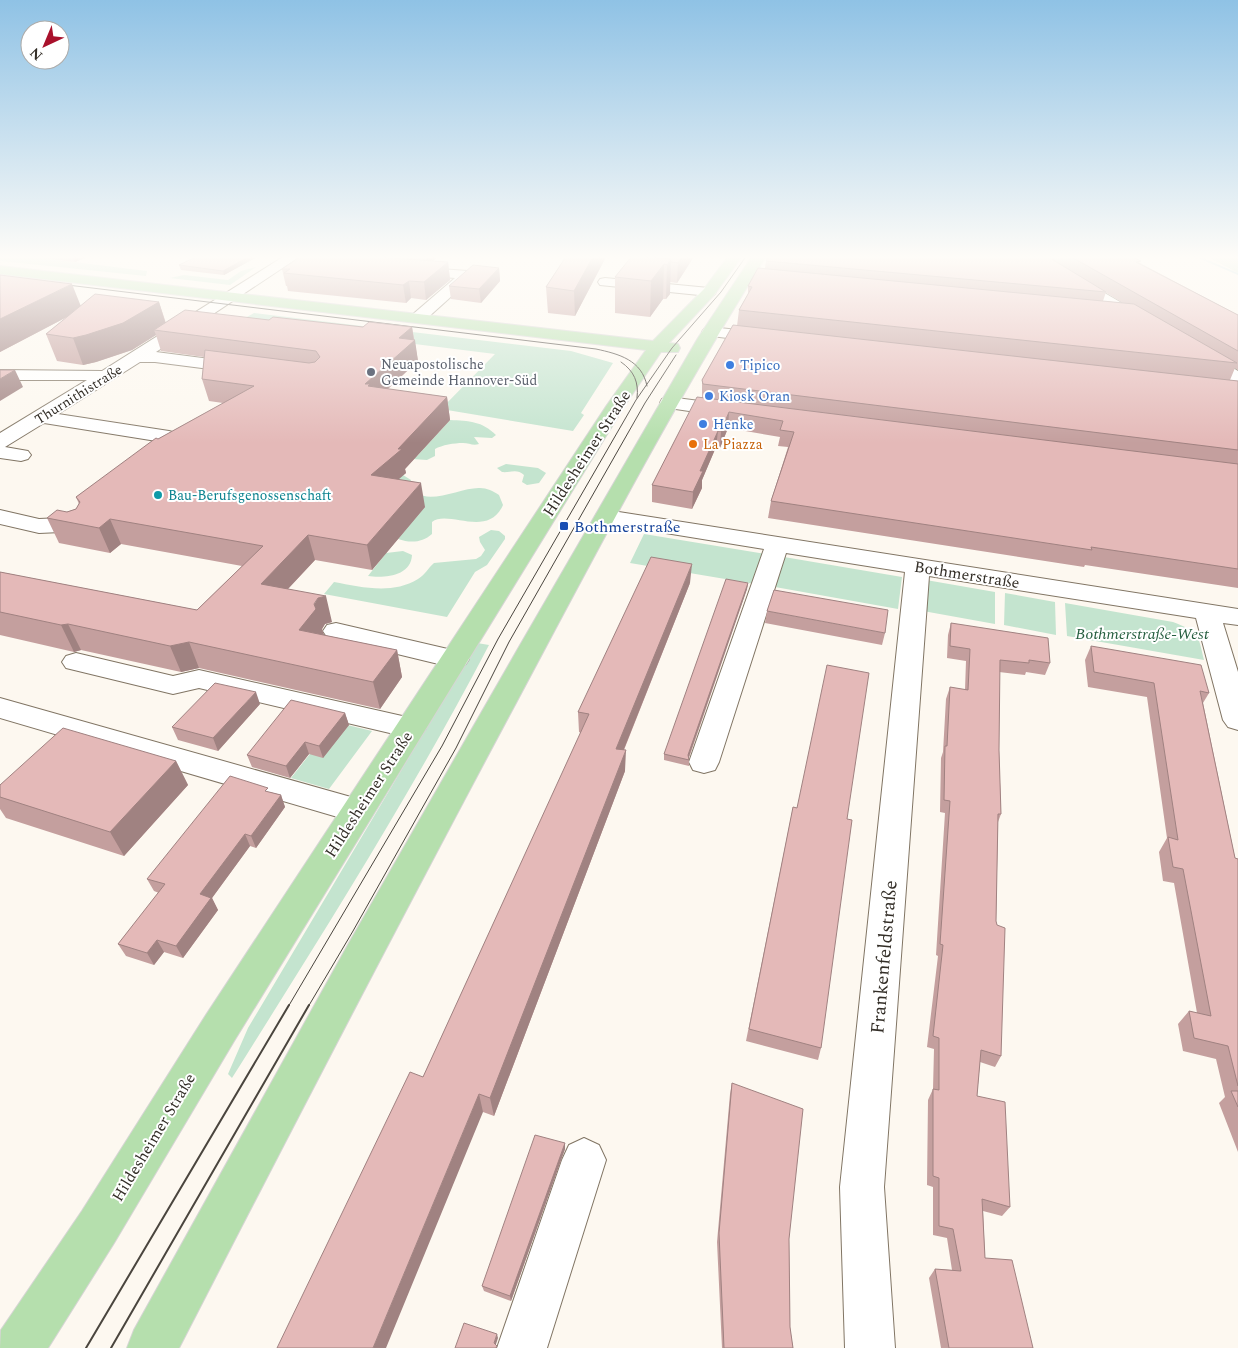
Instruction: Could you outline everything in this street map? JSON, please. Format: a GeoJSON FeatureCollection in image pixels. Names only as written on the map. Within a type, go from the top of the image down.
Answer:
{"type":"FeatureCollection","features":[{"type":"Feature","properties":{"kind":"main road"},"geometry":{"type":"LineString","coordinates":[[418,318],[700,351]]}},
{"type":"Feature","properties":{"kind":"main road","name":"Hildesheimer Straße"},"geometry":{"type":"LineString","coordinates":[[19,1348],[98,1227],[220,1028],[556,497],[657,346],[684,318]]}},
{"type":"Feature","properties":{"kind":"main road"},"geometry":{"type":"LineString","coordinates":[[152,1348],[367,946],[527,656],[669,403],[710,332],[721,318]]}},
{"type":"Feature","properties":{"kind":"street","name":"Thurnithistraße"},"geometry":{"type":"LineString","coordinates":[[0,442],[199,318]]}},
{"type":"Feature","properties":{"kind":"street"},"geometry":{"type":"LineString","coordinates":[[1137,318],[1155,330]]}},
{"type":"Feature","properties":{"kind":"street"},"geometry":{"type":"LineString","coordinates":[[710,332],[779,340]]}},
{"type":"Feature","properties":{"kind":"street"},"geometry":{"type":"LineString","coordinates":[[1184,346],[1235,387]]}},
{"type":"Feature","properties":{"kind":"street"},"geometry":{"type":"LineString","coordinates":[[135,358],[155,357],[258,371]]}},
{"type":"Feature","properties":{"kind":"street"},"geometry":{"type":"LineString","coordinates":[[135,358],[199,370]]}},
{"type":"Feature","properties":{"kind":"street"},"geometry":{"type":"LineString","coordinates":[[0,375],[87,375],[105,377]]}},
{"type":"Feature","properties":{"kind":"street"},"geometry":{"type":"LineString","coordinates":[[669,403],[746,413]]}},
{"type":"Feature","properties":{"kind":"street"},"geometry":{"type":"LineString","coordinates":[[41,417],[169,437]]}},
{"type":"Feature","properties":{"kind":"street"},"geometry":{"type":"LineString","coordinates":[[0,452],[21,455]]}},
{"type":"Feature","properties":{"kind":"street"},"geometry":{"type":"LineString","coordinates":[[0,517],[32,525],[61,525],[78,528]]}},
{"type":"Feature","properties":{"kind":"street","name":"Bothmerstraße"},"geometry":{"type":"LineString","coordinates":[[606,517],[1238,617]]}},
{"type":"Feature","properties":{"kind":"street"},"geometry":{"type":"LineString","coordinates":[[704,762],[777,544]]}},
{"type":"Feature","properties":{"kind":"street","name":"Frankenfeldstraße"},"geometry":{"type":"LineString","coordinates":[[870,1348],[862,1187],[918,566]]}},
{"type":"Feature","properties":{"kind":"street"},"geometry":{"type":"LineString","coordinates":[[1207,612],[1238,720]]}},
{"type":"Feature","properties":{"kind":"street"},"geometry":{"type":"LineString","coordinates":[[336,631],[455,659]]}},
{"type":"Feature","properties":{"kind":"street"},"geometry":{"type":"LineString","coordinates":[[76,662],[173,685],[199,679],[411,728]]}},
{"type":"Feature","properties":{"kind":"street"},"geometry":{"type":"LineString","coordinates":[[0,708],[358,810]]}},
{"type":"Feature","properties":{"kind":"street"},"geometry":{"type":"LineString","coordinates":[[522,1348],[584,1160]]}},
{"type":"Feature","properties":{"kind":"green space"},"geometry":{"type":"Polygon","coordinates":[[[245,318],[295,318],[571,351],[613,363],[581,413],[584,415],[573,431],[441,409],[495,354],[238,322],[245,318]]]}},
{"type":"Feature","properties":{"kind":"green space"},"geometry":{"type":"Polygon","coordinates":[[[450,420],[469,421],[480,424],[496,435],[492,438],[474,437],[479,444],[477,445],[460,443],[441,446],[435,449],[435,456],[427,460],[412,459],[418,455],[450,420]]]}},
{"type":"Feature","properties":{"kind":"green space"},"geometry":{"type":"Polygon","coordinates":[[[506,464],[538,468],[546,473],[539,483],[527,485],[522,482],[524,475],[521,473],[516,471],[502,472],[497,468],[506,464]]]}},
{"type":"Feature","properties":{"kind":"green space"},"geometry":{"type":"Polygon","coordinates":[[[403,475],[411,480],[410,483],[417,493],[423,496],[439,496],[473,488],[483,488],[499,495],[503,505],[496,515],[488,520],[478,522],[439,519],[432,522],[432,534],[420,541],[411,542],[398,539],[397,476],[403,475]]]}},
{"type":"Feature","properties":{"kind":"green space"},"geometry":{"type":"Polygon","coordinates":[[[491,530],[499,531],[505,536],[505,539],[487,565],[475,572],[447,617],[324,594],[334,582],[376,588],[398,587],[423,576],[434,563],[476,559],[485,550],[479,537],[491,530]]]}},
{"type":"Feature","properties":{"kind":"green space"},"geometry":{"type":"Polygon","coordinates":[[[644,534],[765,554],[755,584],[630,563],[644,534]]]}},
{"type":"Feature","properties":{"kind":"green space"},"geometry":{"type":"Polygon","coordinates":[[[403,551],[412,555],[407,568],[402,572],[381,577],[368,576],[386,553],[403,551]]]}},
{"type":"Feature","properties":{"kind":"green space"},"geometry":{"type":"Polygon","coordinates":[[[784,557],[902,577],[898,609],[775,587],[784,557]]]}},
{"type":"Feature","properties":{"kind":"green space"},"geometry":{"type":"Polygon","coordinates":[[[926,580],[995,592],[995,624],[923,611],[926,580]]]}},
{"type":"Feature","properties":{"kind":"green space"},"geometry":{"type":"Polygon","coordinates":[[[1005,593],[1055,602],[1056,635],[1004,625],[1005,593]]]}},
{"type":"Feature","properties":{"kind":"green space","name":"Bothmerstraße-West"},"geometry":{"type":"Polygon","coordinates":[[[1065,603],[1182,625],[1196,635],[1204,660],[1067,636],[1065,603]]]}},
{"type":"Feature","properties":{"kind":"green space"},"geometry":{"type":"Polygon","coordinates":[[[477,643],[489,645],[460,700],[365,864],[232,1078],[228,1074],[248,1028],[477,643]]]}},
{"type":"Feature","properties":{"kind":"green space"},"geometry":{"type":"Polygon","coordinates":[[[335,722],[372,731],[329,789],[291,778],[335,722]]]}},
{"type":"Feature","properties":{"kind":"building"},"geometry":{"type":"Polygon","coordinates":[[[66,318],[132,318],[123,323],[73,338],[46,334],[66,318]]]}},
{"type":"Feature","properties":{"kind":"building"},"geometry":{"type":"Polygon","coordinates":[[[173,318],[251,318],[269,320],[272,318],[281,318],[363,327],[369,322],[412,327],[399,338],[415,340],[365,384],[370,384],[368,386],[447,397],[398,449],[402,449],[371,475],[421,483],[367,545],[308,535],[261,584],[326,596],[318,598],[314,604],[316,609],[299,630],[397,650],[373,682],[189,642],[170,646],[68,624],[61,625],[0,612],[0,572],[197,610],[263,546],[110,519],[99,528],[47,518],[57,510],[67,512],[76,509],[80,502],[76,497],[156,438],[158,439],[254,386],[202,379],[205,350],[309,363],[315,362],[320,357],[316,351],[154,330],[173,318]]]}},
{"type":"Feature","properties":{"kind":"building"},"geometry":{"type":"Polygon","coordinates":[[[813,318],[1158,318],[1237,363],[813,318]]]}},
{"type":"Feature","properties":{"kind":"building"},"geometry":{"type":"Polygon","coordinates":[[[1179,318],[1238,318],[1238,351],[1179,318]]]}},
{"type":"Feature","properties":{"kind":"building"},"geometry":{"type":"Polygon","coordinates":[[[733,325],[1238,381],[1238,450],[703,384],[702,380],[733,325]]]}},
{"type":"Feature","properties":{"kind":"building"},"geometry":{"type":"Polygon","coordinates":[[[0,370],[15,370],[0,379],[0,370]]]}},
{"type":"Feature","properties":{"kind":"building"},"geometry":{"type":"Polygon","coordinates":[[[697,397],[1238,464],[1238,569],[1091,547],[1092,550],[771,501],[794,432],[780,430],[783,421],[729,412],[700,471],[703,471],[693,492],[652,485],[697,397]]]}},
{"type":"Feature","properties":{"kind":"building"},"geometry":{"type":"Polygon","coordinates":[[[651,557],[692,564],[616,749],[626,750],[490,1098],[479,1094],[373,1348],[277,1348],[410,1072],[423,1077],[589,714],[578,712],[651,557]]]}},
{"type":"Feature","properties":{"kind":"building"},"geometry":{"type":"Polygon","coordinates":[[[726,579],[748,583],[688,755],[689,760],[664,754],[726,579]]]}},
{"type":"Feature","properties":{"kind":"building"},"geometry":{"type":"Polygon","coordinates":[[[774,590],[888,610],[885,633],[767,611],[774,590]]]}},
{"type":"Feature","properties":{"kind":"building"},"geometry":{"type":"Polygon","coordinates":[[[951,623],[1048,638],[1050,663],[1029,660],[1029,663],[1000,660],[999,750],[1001,814],[998,814],[996,921],[997,925],[1005,928],[1001,1056],[981,1050],[977,1096],[1005,1102],[1010,1207],[982,1199],[985,1258],[1012,1260],[1033,1348],[949,1348],[935,1269],[961,1271],[953,1229],[939,1226],[939,1178],[933,1176],[933,1089],[939,1090],[939,1038],[933,1036],[943,945],[940,944],[950,801],[944,800],[945,746],[947,746],[950,687],[968,690],[970,649],[950,646],[951,623]]]}},
{"type":"Feature","properties":{"kind":"building"},"geometry":{"type":"Polygon","coordinates":[[[1091,646],[1201,665],[1209,693],[1200,691],[1235,858],[1238,859],[1238,1086],[1228,1046],[1194,1038],[1189,1011],[1211,1016],[1183,869],[1173,867],[1168,837],[1178,840],[1154,683],[1094,672],[1091,646]]]}},
{"type":"Feature","properties":{"kind":"building"},"geometry":{"type":"Polygon","coordinates":[[[827,665],[869,673],[847,819],[852,820],[821,1048],[749,1029],[793,807],[797,808],[827,665]]]}},
{"type":"Feature","properties":{"kind":"building"},"geometry":{"type":"Polygon","coordinates":[[[215,683],[256,692],[213,738],[172,727],[215,683]]]}},
{"type":"Feature","properties":{"kind":"building"},"geometry":{"type":"Polygon","coordinates":[[[291,700],[345,713],[319,746],[305,742],[286,766],[247,755],[291,700]]]}},
{"type":"Feature","properties":{"kind":"building"},"geometry":{"type":"Polygon","coordinates":[[[63,728],[176,761],[110,832],[0,797],[0,785],[63,728]]]}},
{"type":"Feature","properties":{"kind":"building"},"geometry":{"type":"Polygon","coordinates":[[[230,776],[268,788],[265,791],[281,795],[251,836],[245,834],[200,894],[211,898],[176,946],[157,940],[147,953],[118,944],[165,884],[147,879],[230,776]]]}},
{"type":"Feature","properties":{"kind":"building"},"geometry":{"type":"Polygon","coordinates":[[[732,1083],[803,1109],[789,1239],[790,1327],[793,1348],[724,1348],[719,1233],[732,1083]]]}},
{"type":"Feature","properties":{"kind":"building"},"geometry":{"type":"Polygon","coordinates":[[[1231,1091],[1238,1091],[1238,1107],[1231,1091]]]}},
{"type":"Feature","properties":{"kind":"building"},"geometry":{"type":"Polygon","coordinates":[[[535,1135],[565,1143],[510,1296],[482,1286],[535,1135]]]}},
{"type":"Feature","properties":{"kind":"building"},"geometry":{"type":"Polygon","coordinates":[[[464,1323],[497,1334],[494,1343],[497,1346],[496,1348],[455,1348],[464,1323]]]}},
{"type":"Feature","properties":{"kind":"tram line"},"geometry":{"type":"LineString","coordinates":[[339,318],[596,349],[621,356],[635,364],[644,377],[647,385]]}},
{"type":"Feature","properties":{"kind":"tram line"},"geometry":{"type":"LineString","coordinates":[[647,385],[672,348],[698,318]]}},
{"type":"Feature","properties":{"kind":"tram line"},"geometry":{"type":"LineString","coordinates":[[308,1007],[456,748],[509,642],[645,403],[676,355]]}},
{"type":"Feature","properties":{"kind":"tram line"},"geometry":{"type":"LineString","coordinates":[[621,362],[635,377],[637,398]]}},
{"type":"Feature","properties":{"kind":"tram line"},"geometry":{"type":"LineString","coordinates":[[288,1007],[442,746],[498,639],[647,385]]}},
{"type":"Feature","properties":{"kind":"tram line"},"geometry":{"type":"LineString","coordinates":[[86,1348],[289,1005]]}},
{"type":"Feature","properties":{"kind":"tram line"},"geometry":{"type":"LineString","coordinates":[[111,1348],[309,1005]]}},
{"type":"Feature","properties":{"kind":"place","name":"Tipico"},"geometry":{"type":"Point","coordinates":[730,365]}},
{"type":"Feature","properties":{"kind":"place","name":"Neuapostolische Gemeinde Hannover-Süd"},"geometry":{"type":"Point","coordinates":[371,372]}},
{"type":"Feature","properties":{"kind":"place","name":"Kiosk Oran"},"geometry":{"type":"Point","coordinates":[709,396]}},
{"type":"Feature","properties":{"kind":"place","name":"Henke"},"geometry":{"type":"Point","coordinates":[703,424]}},
{"type":"Feature","properties":{"kind":"place","name":"La Piazza"},"geometry":{"type":"Point","coordinates":[693,444]}},
{"type":"Feature","properties":{"kind":"place","name":"Bau-Berufsgenossenschaft"},"geometry":{"type":"Point","coordinates":[158,495]}},
{"type":"Feature","properties":{"kind":"place","name":"Bothmerstraße"},"geometry":{"type":"Point","coordinates":[564,526]}}]}
